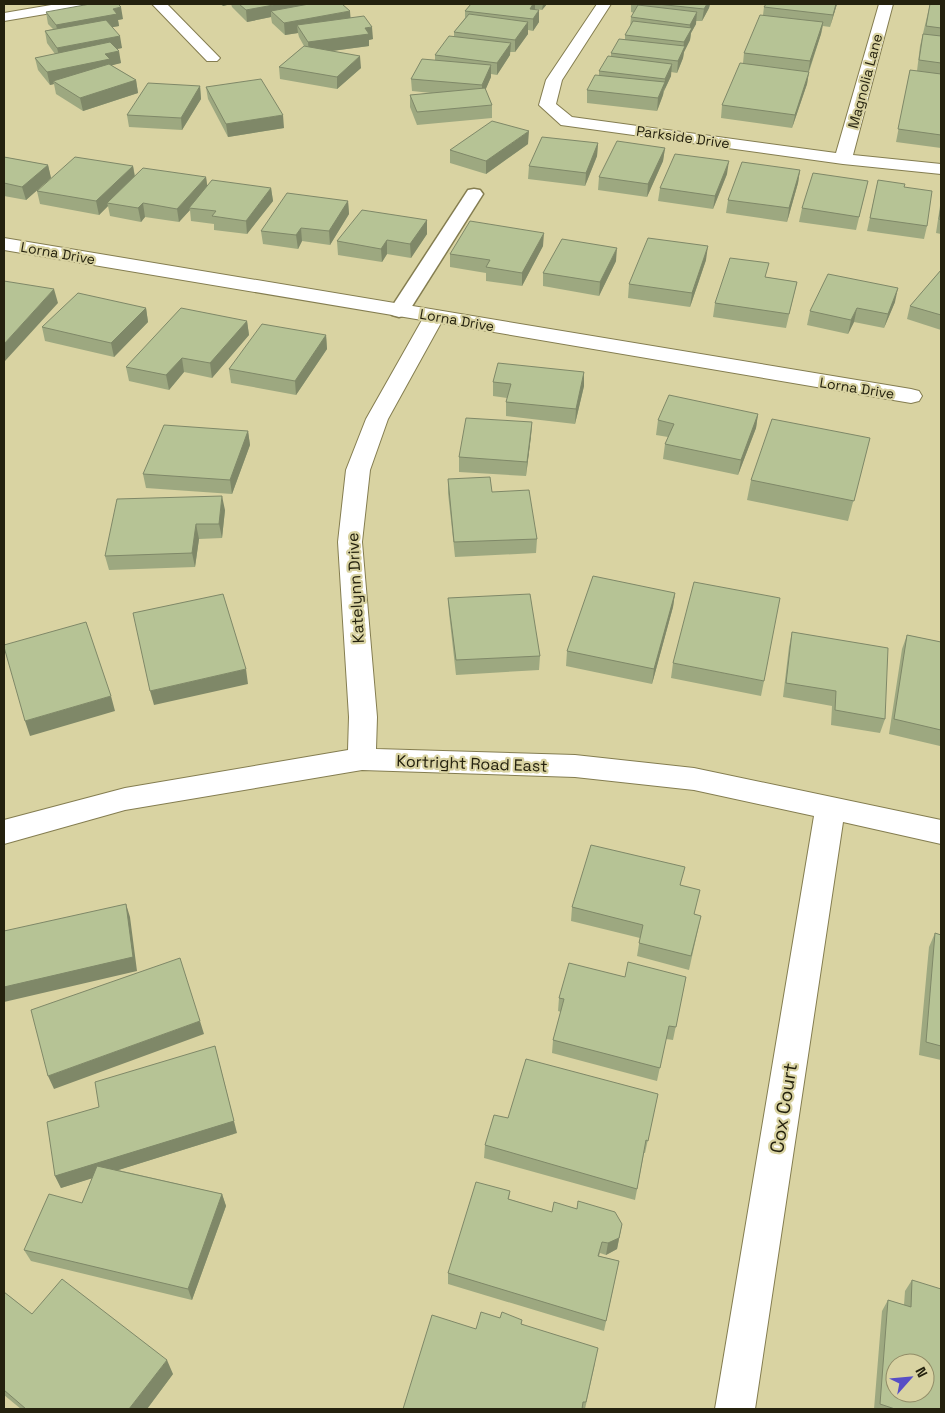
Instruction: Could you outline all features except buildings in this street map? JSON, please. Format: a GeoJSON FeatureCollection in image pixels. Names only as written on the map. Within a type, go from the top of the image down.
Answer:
{"type":"FeatureCollection","features":[{"type":"Feature","properties":{"kind":"street"},"geometry":{"type":"LineString","coordinates":[[4,17],[81,4]]}},
{"type":"Feature","properties":{"kind":"street"},"geometry":{"type":"LineString","coordinates":[[159,4],[212,58]]}},
{"type":"Feature","properties":{"kind":"street","name":"Parkside Drive"},"geometry":{"type":"LineString","coordinates":[[604,4],[554,80],[550,92],[547,105],[567,121],[844,159],[941,169]]}},
{"type":"Feature","properties":{"kind":"street","name":"Magnolia Lane"},"geometry":{"type":"LineString","coordinates":[[844,159],[886,4]]}},
{"type":"Feature","properties":{"kind":"street","name":"Lorna Drive"},"geometry":{"type":"LineString","coordinates":[[4,244],[911,396]]}},
{"type":"Feature","properties":{"kind":"street","name":"Katelynn Drive"},"geometry":{"type":"LineString","coordinates":[[362,759],[363,717],[350,542],[358,470],[377,419],[435,316]]}},
{"type":"Feature","properties":{"kind":"street","name":"Kortright Road East"},"geometry":{"type":"LineString","coordinates":[[4,832],[125,799],[362,759],[575,766],[694,780],[941,832]]}},
{"type":"Feature","properties":{"kind":"street","name":"Cox Court"},"geometry":{"type":"LineString","coordinates":[[734,1409],[830,808]]}},
{"type":"Feature","properties":{"kind":"lane"},"geometry":{"type":"LineString","coordinates":[[399,311],[474,194]]}}]}
